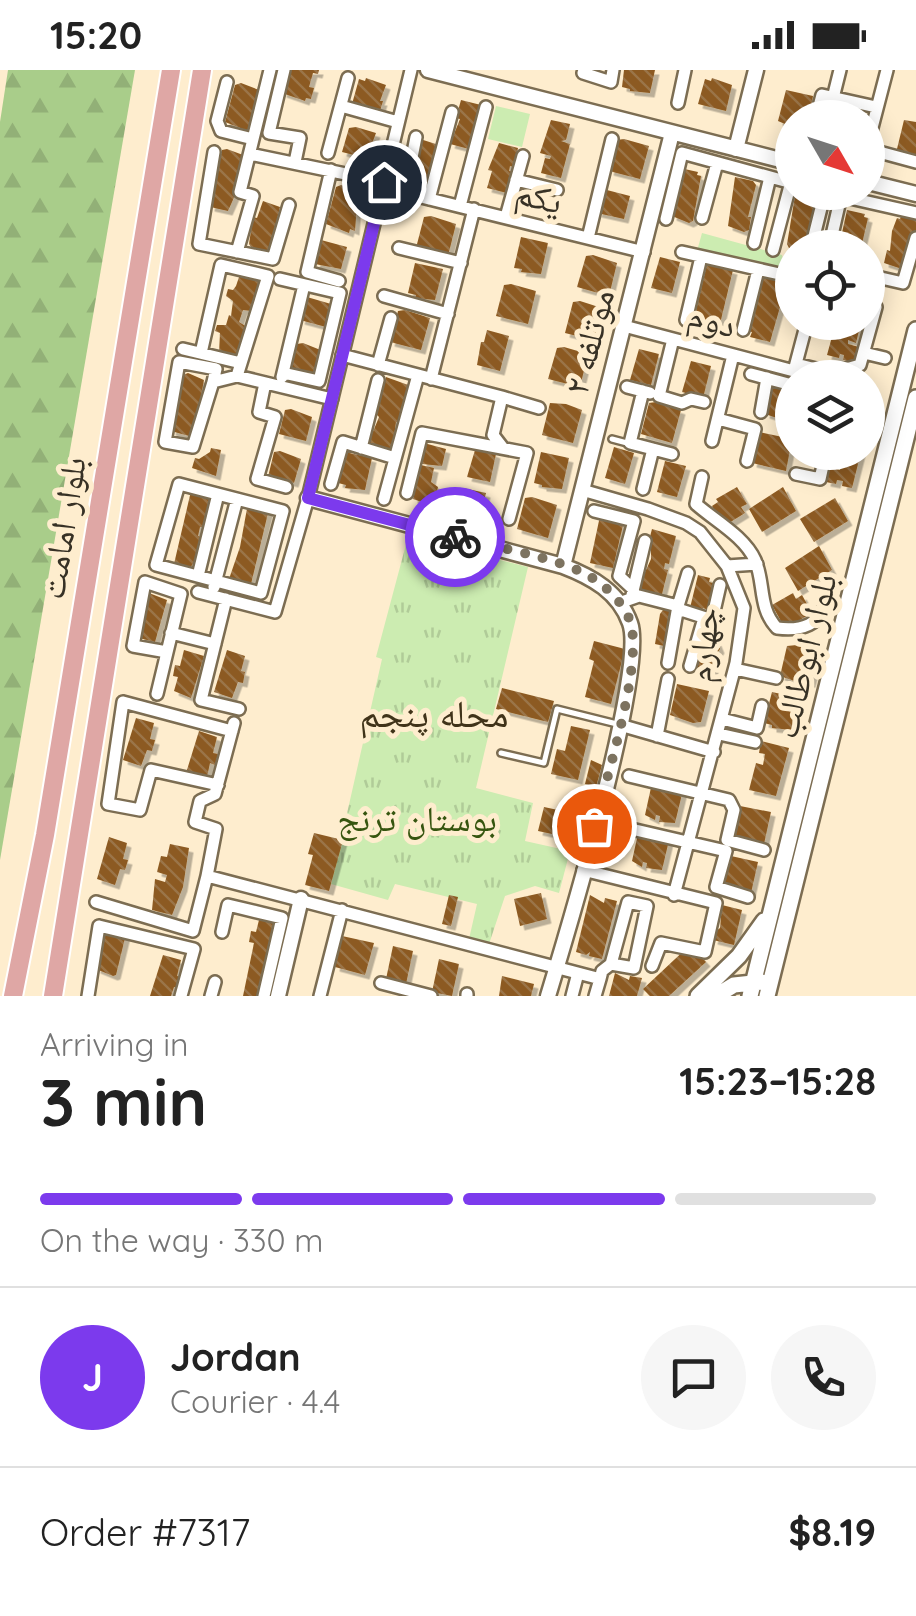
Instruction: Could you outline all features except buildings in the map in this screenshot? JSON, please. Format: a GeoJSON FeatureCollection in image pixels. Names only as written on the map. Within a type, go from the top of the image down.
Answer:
{"type":"FeatureCollection","features":[{"type":"Feature","properties":{"kind":"main road","name":"بلوار امامت"},"geometry":{"type":"LineString","coordinates":[[14,996],[60,749],[171,70]]}},
{"type":"Feature","properties":{"kind":"main road","name":"بلوار امامت"},"geometry":{"type":"LineString","coordinates":[[53,996],[202,70]]}},
{"type":"Feature","properties":{"kind":"main road","name":"بلوار ابوطالب"},"geometry":{"type":"LineString","coordinates":[[756,992],[916,330]]}},
{"type":"Feature","properties":{"kind":"main road","name":"بلوار ابوطالب"},"geometry":{"type":"LineString","coordinates":[[756,992],[916,398]]}},
{"type":"Feature","properties":{"kind":"main road"},"geometry":{"type":"LineString","coordinates":[[67,703],[78,712],[100,698]]}},
{"type":"Feature","properties":{"kind":"main road"},"geometry":{"type":"LineString","coordinates":[[60,749],[76,735],[83,736],[93,747]]}},
{"type":"Feature","properties":{"kind":"main road"},"geometry":{"type":"LineString","coordinates":[[698,996],[747,946],[776,901]]}},
{"type":"Feature","properties":{"kind":"main road"},"geometry":{"type":"LineString","coordinates":[[716,996],[734,984],[756,992]]}},
{"type":"Feature","properties":{"kind":"street"},"geometry":{"type":"LineString","coordinates":[[236,252],[253,196],[240,192],[270,70]]}},
{"type":"Feature","properties":{"kind":"street"},"geometry":{"type":"LineString","coordinates":[[284,70],[269,133],[300,138],[294,162]]}},
{"type":"Feature","properties":{"kind":"street"},"geometry":{"type":"LineString","coordinates":[[198,592],[274,612],[308,498],[410,70]]}},
{"type":"Feature","properties":{"kind":"street"},"geometry":{"type":"LineString","coordinates":[[428,70],[775,159]]}},
{"type":"Feature","properties":{"kind":"street"},"geometry":{"type":"LineString","coordinates":[[493,87],[497,70]]}},
{"type":"Feature","properties":{"kind":"street"},"geometry":{"type":"LineString","coordinates":[[584,70],[611,82],[613,70]]}},
{"type":"Feature","properties":{"kind":"street"},"geometry":{"type":"LineString","coordinates":[[678,103],[685,70]]}},
{"type":"Feature","properties":{"kind":"street"},"geometry":{"type":"LineString","coordinates":[[736,150],[756,70]]}},
{"type":"Feature","properties":{"kind":"street"},"geometry":{"type":"LineString","coordinates":[[833,98],[840,70]]}},
{"type":"Feature","properties":{"kind":"street"},"geometry":{"type":"LineString","coordinates":[[878,100],[886,70]]}},
{"type":"Feature","properties":{"kind":"street"},"geometry":{"type":"LineString","coordinates":[[328,154],[348,78]]}},
{"type":"Feature","properties":{"kind":"street"},"geometry":{"type":"LineString","coordinates":[[227,82],[218,121],[220,131],[253,139]]}},
{"type":"Feature","properties":{"kind":"street"},"geometry":{"type":"LineString","coordinates":[[821,100],[822,95],[843,100]]}},
{"type":"Feature","properties":{"kind":"street"},"geometry":{"type":"LineString","coordinates":[[341,106],[398,122]]}},
{"type":"Feature","properties":{"kind":"street"},"geometry":{"type":"LineString","coordinates":[[460,206],[486,107]]}},
{"type":"Feature","properties":{"kind":"street"},"geometry":{"type":"LineString","coordinates":[[429,198],[452,112]]}},
{"type":"Feature","properties":{"kind":"street","name":"موتلفه ۲"},"geometry":{"type":"LineString","coordinates":[[563,566],[672,133]]}},
{"type":"Feature","properties":{"kind":"street"},"geometry":{"type":"LineString","coordinates":[[416,137],[404,193],[474,209]]}},
{"type":"Feature","properties":{"kind":"street"},"geometry":{"type":"LineString","coordinates":[[588,238],[612,140]]}},
{"type":"Feature","properties":{"kind":"street"},"geometry":{"type":"LineString","coordinates":[[214,152],[199,244],[273,259],[288,205]]}},
{"type":"Feature","properties":{"kind":"street"},"geometry":{"type":"LineString","coordinates":[[885,152],[916,162]]}},
{"type":"Feature","properties":{"kind":"street"},"geometry":{"type":"LineString","coordinates":[[666,220],[682,153],[775,178]]}},
{"type":"Feature","properties":{"kind":"street"},"geometry":{"type":"LineString","coordinates":[[250,154],[384,182]]}},
{"type":"Feature","properties":{"kind":"street"},"geometry":{"type":"LineString","coordinates":[[506,217],[523,156]]}},
{"type":"Feature","properties":{"kind":"street"},"geometry":{"type":"LineString","coordinates":[[702,218],[717,162]]}},
{"type":"Feature","properties":{"kind":"street"},"geometry":{"type":"LineString","coordinates":[[330,170],[307,272],[339,281]]}},
{"type":"Feature","properties":{"kind":"street"},"geometry":{"type":"LineString","coordinates":[[754,244],[770,177]]}},
{"type":"Feature","properties":{"kind":"street"},"geometry":{"type":"LineString","coordinates":[[516,180],[556,190]]}},
{"type":"Feature","properties":{"kind":"street"},"geometry":{"type":"LineString","coordinates":[[885,186],[916,194]]}},
{"type":"Feature","properties":{"kind":"street"},"geometry":{"type":"LineString","coordinates":[[833,230],[841,196],[916,213]]}},
{"type":"Feature","properties":{"kind":"street","name":"یکم"},"geometry":{"type":"LineString","coordinates":[[432,378],[474,209],[644,252]]}},
{"type":"Feature","properties":{"kind":"street"},"geometry":{"type":"LineString","coordinates":[[773,250],[784,210]]}},
{"type":"Feature","properties":{"kind":"street"},"geometry":{"type":"LineString","coordinates":[[885,280],[902,284],[916,238]]}},
{"type":"Feature","properties":{"kind":"street"},"geometry":{"type":"LineString","coordinates":[[399,248],[460,264]]}},
{"type":"Feature","properties":{"kind":"street"},"geometry":{"type":"LineString","coordinates":[[682,252],[775,274]]}},
{"type":"Feature","properties":{"kind":"street"},"geometry":{"type":"LineString","coordinates":[[686,320],[701,256]]}},
{"type":"Feature","properties":{"kind":"street"},"geometry":{"type":"LineString","coordinates":[[201,353],[222,264],[268,276],[239,370],[213,382],[193,447],[165,442],[179,362],[216,369],[213,382]]}},
{"type":"Feature","properties":{"kind":"street"},"geometry":{"type":"LineString","coordinates":[[742,330],[758,270]]}},
{"type":"Feature","properties":{"kind":"street"},"geometry":{"type":"LineString","coordinates":[[280,279],[340,293],[319,381],[283,372]]}},
{"type":"Feature","properties":{"kind":"street"},"geometry":{"type":"LineString","coordinates":[[280,386],[304,285]]}},
{"type":"Feature","properties":{"kind":"street"},"geometry":{"type":"LineString","coordinates":[[384,296],[448,314]]}},
{"type":"Feature","properties":{"kind":"street"},"geometry":{"type":"LineString","coordinates":[[378,365],[390,318]]}},
{"type":"Feature","properties":{"kind":"street","name":"دوم"},"geometry":{"type":"LineString","coordinates":[[624,326],[775,366]]}},
{"type":"Feature","properties":{"kind":"street"},"geometry":{"type":"LineString","coordinates":[[659,396],[673,339]]}},
{"type":"Feature","properties":{"kind":"street"},"geometry":{"type":"LineString","coordinates":[[862,360],[867,340]]}},
{"type":"Feature","properties":{"kind":"street"},"geometry":{"type":"LineString","coordinates":[[182,349],[201,353],[264,383],[332,399]]}},
{"type":"Feature","properties":{"kind":"street"},"geometry":{"type":"LineString","coordinates":[[864,353],[885,358]]}},
{"type":"Feature","properties":{"kind":"street"},"geometry":{"type":"LineString","coordinates":[[712,441],[734,354]]}},
{"type":"Feature","properties":{"kind":"street"},"geometry":{"type":"LineString","coordinates":[[342,356],[539,408]]}},
{"type":"Feature","properties":{"kind":"street"},"geometry":{"type":"LineString","coordinates":[[750,374],[775,380]]}},
{"type":"Feature","properties":{"kind":"street"},"geometry":{"type":"LineString","coordinates":[[384,500],[418,375]]}},
{"type":"Feature","properties":{"kind":"street"},"geometry":{"type":"LineString","coordinates":[[761,412],[767,378]]}},
{"type":"Feature","properties":{"kind":"street"},"geometry":{"type":"LineString","coordinates":[[361,448],[378,380]]}},
{"type":"Feature","properties":{"kind":"street"},"geometry":{"type":"LineString","coordinates":[[264,383],[259,412],[274,417],[256,478],[286,487]]}},
{"type":"Feature","properties":{"kind":"street"},"geometry":{"type":"LineString","coordinates":[[627,387],[682,402],[691,398],[704,402]]}},
{"type":"Feature","properties":{"kind":"street"},"geometry":{"type":"LineString","coordinates":[[643,391],[630,444],[672,454]]}},
{"type":"Feature","properties":{"kind":"street"},"geometry":{"type":"LineString","coordinates":[[502,398],[494,435],[503,448]]}},
{"type":"Feature","properties":{"kind":"street"},"geometry":{"type":"LineString","coordinates":[[718,419],[755,429],[746,461]]}},
{"type":"Feature","properties":{"kind":"street"},"geometry":{"type":"LineString","coordinates":[[407,493],[422,433],[527,453],[510,519]]}},
{"type":"Feature","properties":{"kind":"street"},"geometry":{"type":"LineString","coordinates":[[331,484],[342,442],[395,458]]}},
{"type":"Feature","properties":{"kind":"street"},"geometry":{"type":"LineString","coordinates":[[644,489],[652,449]]}},
{"type":"Feature","properties":{"kind":"street"},"geometry":{"type":"LineString","coordinates":[[796,474],[820,479],[822,470]]}},
{"type":"Feature","properties":{"kind":"street"},"geometry":{"type":"LineString","coordinates":[[702,477],[696,504],[740,540],[757,564],[768,618],[777,628],[796,630],[814,622],[825,610],[826,598]]}},
{"type":"Feature","properties":{"kind":"street"},"geometry":{"type":"LineString","coordinates":[[179,484],[237,499],[283,511],[261,593],[156,565],[179,484]]}},
{"type":"Feature","properties":{"kind":"street","name":"چهارم"},"geometry":{"type":"LineString","coordinates":[[582,490],[686,523],[700,532],[727,566],[744,608],[734,670],[674,895]]}},
{"type":"Feature","properties":{"kind":"street"},"geometry":{"type":"LineString","coordinates":[[198,576],[218,494]]}},
{"type":"Feature","properties":{"kind":"street"},"geometry":{"type":"LineString","coordinates":[[308,498],[563,566],[628,596],[639,596],[712,620],[720,585]]}},
{"type":"Feature","properties":{"kind":"street"},"geometry":{"type":"LineString","coordinates":[[212,595],[237,499]]}},
{"type":"Feature","properties":{"kind":"street"},"geometry":{"type":"LineString","coordinates":[[548,996],[620,725],[631,660],[628,596],[619,576],[634,521],[594,511]]}},
{"type":"Feature","properties":{"kind":"street"},"geometry":{"type":"LineString","coordinates":[[628,596],[645,541]]}},
{"type":"Feature","properties":{"kind":"street"},"geometry":{"type":"LineString","coordinates":[[727,566],[757,564]]}},
{"type":"Feature","properties":{"kind":"street"},"geometry":{"type":"LineString","coordinates":[[668,662],[688,573]]}},
{"type":"Feature","properties":{"kind":"street"},"geometry":{"type":"LineString","coordinates":[[157,694],[182,594],[146,582],[133,646],[167,652]]}},
{"type":"Feature","properties":{"kind":"street"},"geometry":{"type":"LineString","coordinates":[[226,599],[201,700],[239,709]]}},
{"type":"Feature","properties":{"kind":"street"},"geometry":{"type":"LineString","coordinates":[[690,666],[704,618]]}},
{"type":"Feature","properties":{"kind":"street"},"geometry":{"type":"LineString","coordinates":[[171,634],[215,644]]}},
{"type":"Feature","properties":{"kind":"street"},"geometry":{"type":"LineString","coordinates":[[734,670],[776,678]]}},
{"type":"Feature","properties":{"kind":"street"},"geometry":{"type":"LineString","coordinates":[[656,736],[668,679]]}},
{"type":"Feature","properties":{"kind":"street"},"geometry":{"type":"LineString","coordinates":[[96,902],[193,931],[216,829],[194,822],[200,801],[215,794],[218,784],[233,727],[124,702],[108,804],[140,810],[151,770],[218,784]]}},
{"type":"Feature","properties":{"kind":"street"},"geometry":{"type":"LineString","coordinates":[[722,719],[757,728],[762,706]]}},
{"type":"Feature","properties":{"kind":"street"},"geometry":{"type":"LineString","coordinates":[[620,725],[714,752]]}},
{"type":"Feature","properties":{"kind":"street"},"geometry":{"type":"LineString","coordinates":[[718,734],[755,742]]}},
{"type":"Feature","properties":{"kind":"street"},"geometry":{"type":"LineString","coordinates":[[629,776],[730,800],[734,810],[727,840],[764,850]]}},
{"type":"Feature","properties":{"kind":"street"},"geometry":{"type":"LineString","coordinates":[[614,825],[726,852],[716,887],[748,897]]}},
{"type":"Feature","properties":{"kind":"street"},"geometry":{"type":"LineString","coordinates":[[583,870],[716,904],[705,952],[661,943],[652,966]]}},
{"type":"Feature","properties":{"kind":"street"},"geometry":{"type":"LineString","coordinates":[[207,876],[600,980]]}},
{"type":"Feature","properties":{"kind":"street"},"geometry":{"type":"LineString","coordinates":[[278,996],[301,899]]}},
{"type":"Feature","properties":{"kind":"street"},"geometry":{"type":"LineString","coordinates":[[596,996],[602,971],[612,964],[628,902],[647,906],[634,968],[612,964]]}},
{"type":"Feature","properties":{"kind":"street"},"geometry":{"type":"LineString","coordinates":[[222,932],[228,906],[282,918],[264,996]]}},
{"type":"Feature","properties":{"kind":"street"},"geometry":{"type":"LineString","coordinates":[[320,996],[342,910]]}},
{"type":"Feature","properties":{"kind":"street"},"geometry":{"type":"LineString","coordinates":[[88,996],[99,926],[194,949],[180,996]]}},
{"type":"Feature","properties":{"kind":"street"},"geometry":{"type":"LineString","coordinates":[[572,996],[578,973]]}},
{"type":"Feature","properties":{"kind":"street"},"geometry":{"type":"LineString","coordinates":[[211,996],[214,982]]}},
{"type":"Feature","properties":{"kind":"street"},"geometry":{"type":"LineString","coordinates":[[380,983],[432,996]]}},
{"type":"Feature","properties":{"kind":"lane"},"geometry":{"type":"LineString","coordinates":[[612,438],[630,444]]}},
{"type":"Feature","properties":{"kind":"lane"},"geometry":{"type":"LineString","coordinates":[[501,753],[544,763],[558,709],[620,725]]}},
{"type":"Feature","properties":{"kind":"green space"},"geometry":{"type":"Polygon","coordinates":[[[8,70],[135,70],[0,860],[0,122],[8,70]]]}},
{"type":"Feature","properties":{"kind":"green space"},"geometry":{"type":"Polygon","coordinates":[[[496,106],[530,114],[522,147],[488,139],[496,106]]]}},
{"type":"Feature","properties":{"kind":"green space"},"geometry":{"type":"Polygon","coordinates":[[[702,233],[775,253],[775,268],[697,251],[702,233]]]}},
{"type":"Feature","properties":{"kind":"green space","name":"بوستان ترنج"},"geometry":{"type":"Polygon","coordinates":[[[408,537],[528,567],[476,788],[533,803],[525,841],[570,851],[559,893],[535,886],[505,896],[489,944],[469,939],[477,904],[395,884],[388,900],[331,884],[382,659],[376,657],[408,537]]]}},
{"type":"Feature","properties":{"kind":"way so far"},"geometry":{"type":"LineString","coordinates":[[455,537],[589,576],[620,603],[632,626],[631,660],[620,725],[594,826]]}},
{"type":"Feature","properties":{"kind":"district","name":"محله پنجم"},"geometry":{"type":"Point","coordinates":[434,714]}},
{"type":"Feature","properties":{"kind":"route"},"geometry":{"type":"LineString","coordinates":[[384,182],[308,498],[455,537]]}}]}
